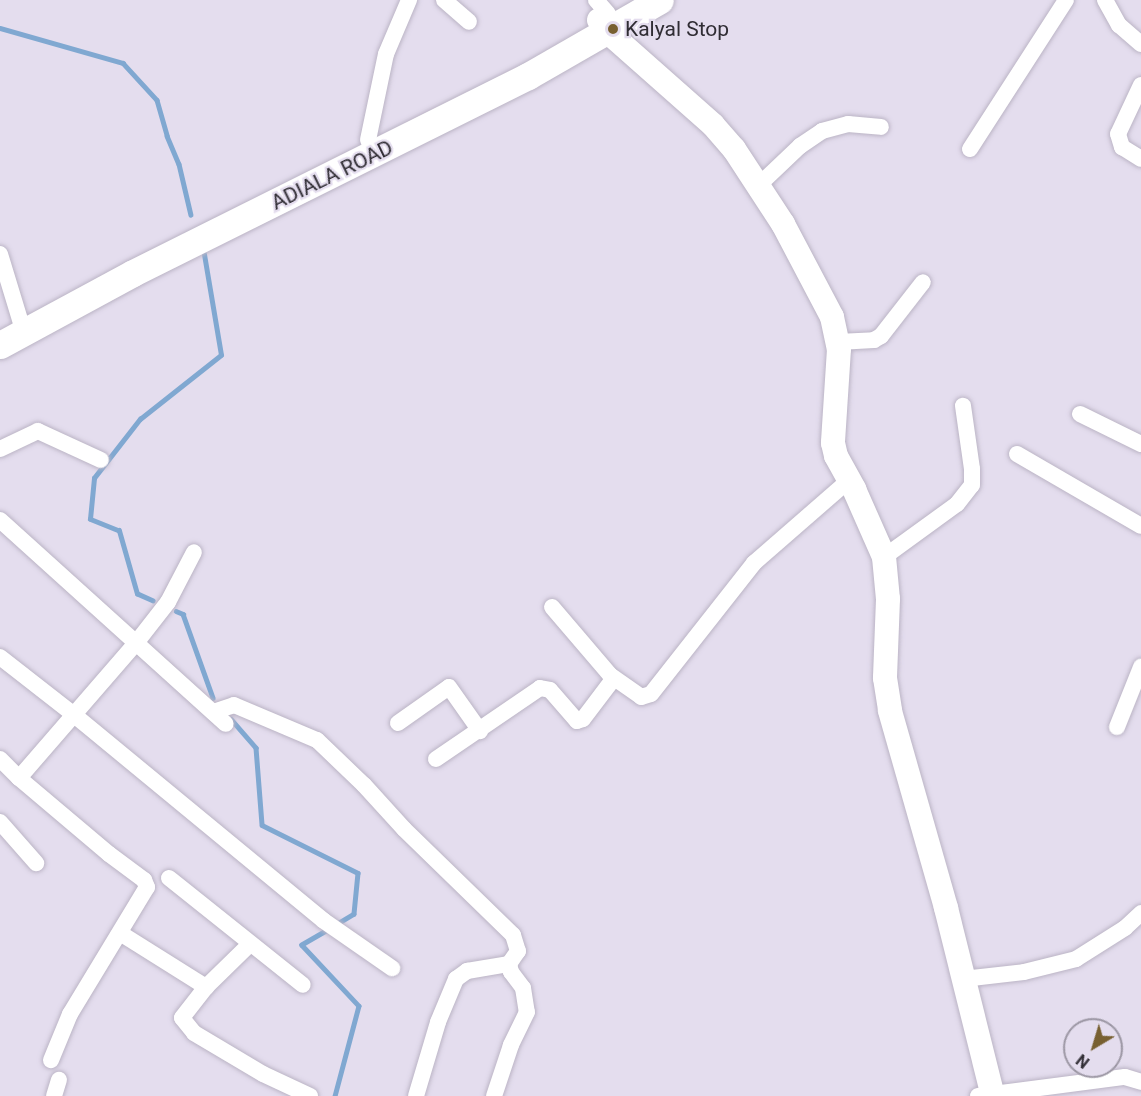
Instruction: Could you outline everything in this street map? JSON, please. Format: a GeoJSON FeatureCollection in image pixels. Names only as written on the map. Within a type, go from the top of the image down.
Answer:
{"type":"FeatureCollection","features":[{"type":"Feature","properties":{"kind":"main road","name":"ADIALA ROAD"},"geometry":{"type":"LineString","coordinates":[[11,331],[125,260],[520,64],[632,0]]}},
{"type":"Feature","properties":{"kind":"main road","name":"ADIALA ROAD"},"geometry":{"type":"LineString","coordinates":[[11,331],[133,273],[528,76],[603,16],[660,0]]}},
{"type":"Feature","properties":{"kind":"main road"},"geometry":{"type":"LineString","coordinates":[[603,16],[734,149],[783,224],[832,317],[838,342],[839,380],[832,443],[884,557],[888,599],[885,678],[890,711],[963,979],[988,1095]]}},
{"type":"Feature","properties":{"kind":"street"},"geometry":{"type":"LineString","coordinates":[[368,140],[386,54],[409,0]]}},
{"type":"Feature","properties":{"kind":"street"},"geometry":{"type":"LineString","coordinates":[[444,0],[469,22]]}},
{"type":"Feature","properties":{"kind":"street"},"geometry":{"type":"LineString","coordinates":[[970,149],[1066,0]]}},
{"type":"Feature","properties":{"kind":"street"},"geometry":{"type":"LineString","coordinates":[[1105,0],[1119,25],[1141,44]]}},
{"type":"Feature","properties":{"kind":"street"},"geometry":{"type":"LineString","coordinates":[[1141,85],[1118,134],[1122,147],[1141,159]]}},
{"type":"Feature","properties":{"kind":"street"},"geometry":{"type":"LineString","coordinates":[[759,185],[800,146],[822,131],[848,124],[881,127]]}},
{"type":"Feature","properties":{"kind":"street"},"geometry":{"type":"LineString","coordinates":[[0,254],[11,331]]}},
{"type":"Feature","properties":{"kind":"street"},"geometry":{"type":"LineString","coordinates":[[838,342],[874,340],[881,336],[923,282]]}},
{"type":"Feature","properties":{"kind":"street"},"geometry":{"type":"LineString","coordinates":[[884,557],[957,504],[972,485],[963,406]]}},
{"type":"Feature","properties":{"kind":"street"},"geometry":{"type":"LineString","coordinates":[[1080,414],[1141,444]]}},
{"type":"Feature","properties":{"kind":"street"},"geometry":{"type":"LineString","coordinates":[[0,448],[38,431],[101,460]]}},
{"type":"Feature","properties":{"kind":"street"},"geometry":{"type":"LineString","coordinates":[[1017,454],[1141,526]]}},
{"type":"Feature","properties":{"kind":"street"},"geometry":{"type":"LineString","coordinates":[[552,607],[614,678],[641,697],[651,694],[754,563],[849,480]]}},
{"type":"Feature","properties":{"kind":"street"},"geometry":{"type":"LineString","coordinates":[[0,520],[226,724]]}},
{"type":"Feature","properties":{"kind":"street"},"geometry":{"type":"LineString","coordinates":[[19,778],[136,643],[168,602],[194,552]]}},
{"type":"Feature","properties":{"kind":"street"},"geometry":{"type":"LineString","coordinates":[[0,657],[73,714],[324,921],[392,968]]}},
{"type":"Feature","properties":{"kind":"street"},"geometry":{"type":"LineString","coordinates":[[1117,727],[1141,667]]}},
{"type":"Feature","properties":{"kind":"street"},"geometry":{"type":"LineString","coordinates":[[436,759],[544,687],[577,721],[583,718],[614,678]]}},
{"type":"Feature","properties":{"kind":"street"},"geometry":{"type":"LineString","coordinates":[[398,723],[450,687],[480,731]]}},
{"type":"Feature","properties":{"kind":"street"},"geometry":{"type":"LineString","coordinates":[[213,712],[234,705],[317,740],[513,935],[518,951],[509,964],[467,971],[456,979],[438,1022],[416,1096]]}},
{"type":"Feature","properties":{"kind":"street"},"geometry":{"type":"LineString","coordinates":[[0,759],[19,778],[144,880],[147,887],[70,1014],[51,1060]]}},
{"type":"Feature","properties":{"kind":"street"},"geometry":{"type":"LineString","coordinates":[[0,822],[36,864]]}},
{"type":"Feature","properties":{"kind":"street"},"geometry":{"type":"LineString","coordinates":[[169,878],[249,945],[303,985]]}},
{"type":"Feature","properties":{"kind":"street"},"geometry":{"type":"LineString","coordinates":[[963,979],[1024,972],[1076,959],[1125,928],[1141,912]]}},
{"type":"Feature","properties":{"kind":"street"},"geometry":{"type":"LineString","coordinates":[[120,933],[206,987]]}},
{"type":"Feature","properties":{"kind":"street"},"geometry":{"type":"LineString","coordinates":[[249,945],[206,987],[182,1018],[185,1024],[263,1074],[310,1096]]}},
{"type":"Feature","properties":{"kind":"street"},"geometry":{"type":"LineString","coordinates":[[494,1096],[511,1045],[527,1012],[523,988],[511,972],[509,964]]}},
{"type":"Feature","properties":{"kind":"street"},"geometry":{"type":"LineString","coordinates":[[988,1095],[1125,1077],[1141,1082]]}},
{"type":"Feature","properties":{"kind":"waterway"},"geometry":{"type":"LineString","coordinates":[[0,28],[123,63],[157,100],[167,136],[179,164],[191,215]]}},
{"type":"Feature","properties":{"kind":"waterway"},"geometry":{"type":"LineString","coordinates":[[153,601],[137,594],[119,531],[90,519],[94,478],[140,419],[221,355],[204,254]]}},
{"type":"Feature","properties":{"kind":"waterway"},"geometry":{"type":"LineString","coordinates":[[176,611],[183,614],[213,698]]}},
{"type":"Feature","properties":{"kind":"waterway"},"geometry":{"type":"LineString","coordinates":[[231,719],[256,748],[262,825],[358,873],[354,914],[339,923]]}},
{"type":"Feature","properties":{"kind":"waterway"},"geometry":{"type":"LineString","coordinates":[[326,931],[302,945],[359,1006],[335,1096]]}},
{"type":"Feature","properties":{"kind":"place","name":"Kalyal Stop"},"geometry":{"type":"Point","coordinates":[613,29]}}]}
